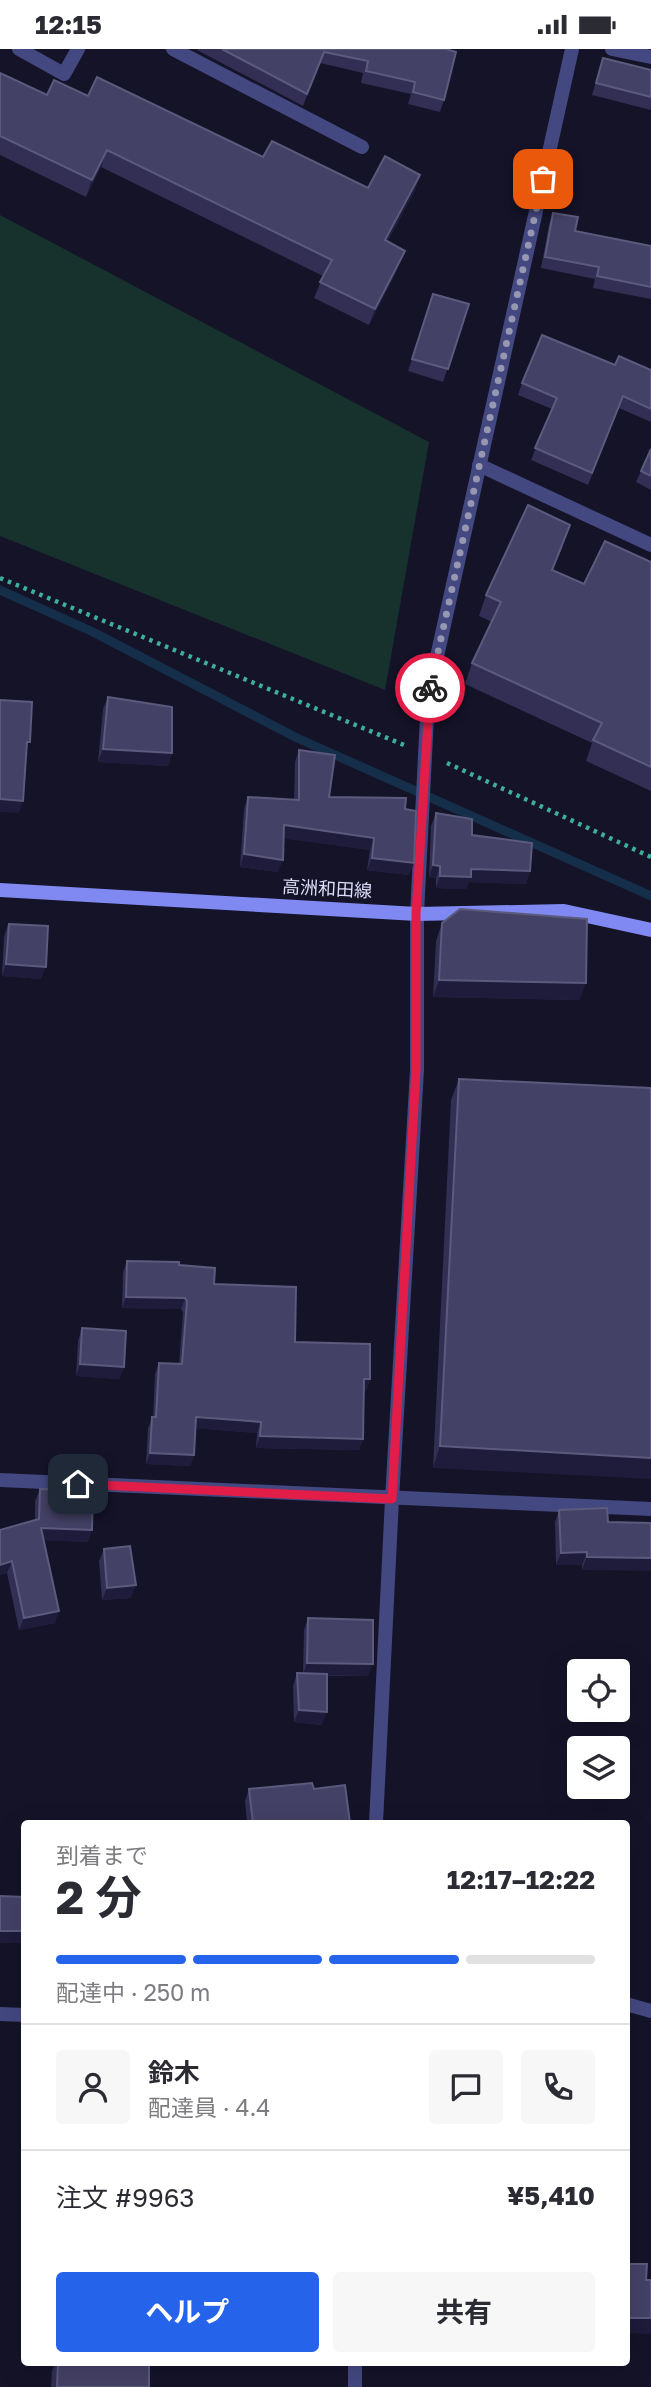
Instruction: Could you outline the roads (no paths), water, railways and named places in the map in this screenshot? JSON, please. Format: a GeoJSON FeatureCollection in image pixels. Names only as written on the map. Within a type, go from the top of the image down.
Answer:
{"type":"FeatureCollection","features":[{"type":"Feature","properties":{"kind":"main road","name":"高洲和田線"},"geometry":{"type":"LineString","coordinates":[[0,890],[416,914],[564,911],[651,930]]}},
{"type":"Feature","properties":{"kind":"street"},"geometry":{"type":"LineString","coordinates":[[19,49],[64,75],[78,49]]}},
{"type":"Feature","properties":{"kind":"street"},"geometry":{"type":"LineString","coordinates":[[173,49],[362,147]]}},
{"type":"Feature","properties":{"kind":"street"},"geometry":{"type":"LineString","coordinates":[[376,1820],[416,1069],[416,914],[428,697],[572,49]]}},
{"type":"Feature","properties":{"kind":"street"},"geometry":{"type":"LineString","coordinates":[[612,49],[651,57]]}},
{"type":"Feature","properties":{"kind":"street"},"geometry":{"type":"LineString","coordinates":[[479,465],[651,545]]}},
{"type":"Feature","properties":{"kind":"street"},"geometry":{"type":"LineString","coordinates":[[0,1480],[651,1509]]}},
{"type":"Feature","properties":{"kind":"street"},"geometry":{"type":"LineString","coordinates":[[630,2005],[651,2011]]}},
{"type":"Feature","properties":{"kind":"street"},"geometry":{"type":"LineString","coordinates":[[0,2014],[21,2015]]}},
{"type":"Feature","properties":{"kind":"street"},"geometry":{"type":"LineString","coordinates":[[355,2366],[355,2387]]}},
{"type":"Feature","properties":{"kind":"waterway"},"geometry":{"type":"LineString","coordinates":[[0,590],[93,632],[297,738],[651,896]]}}]}
